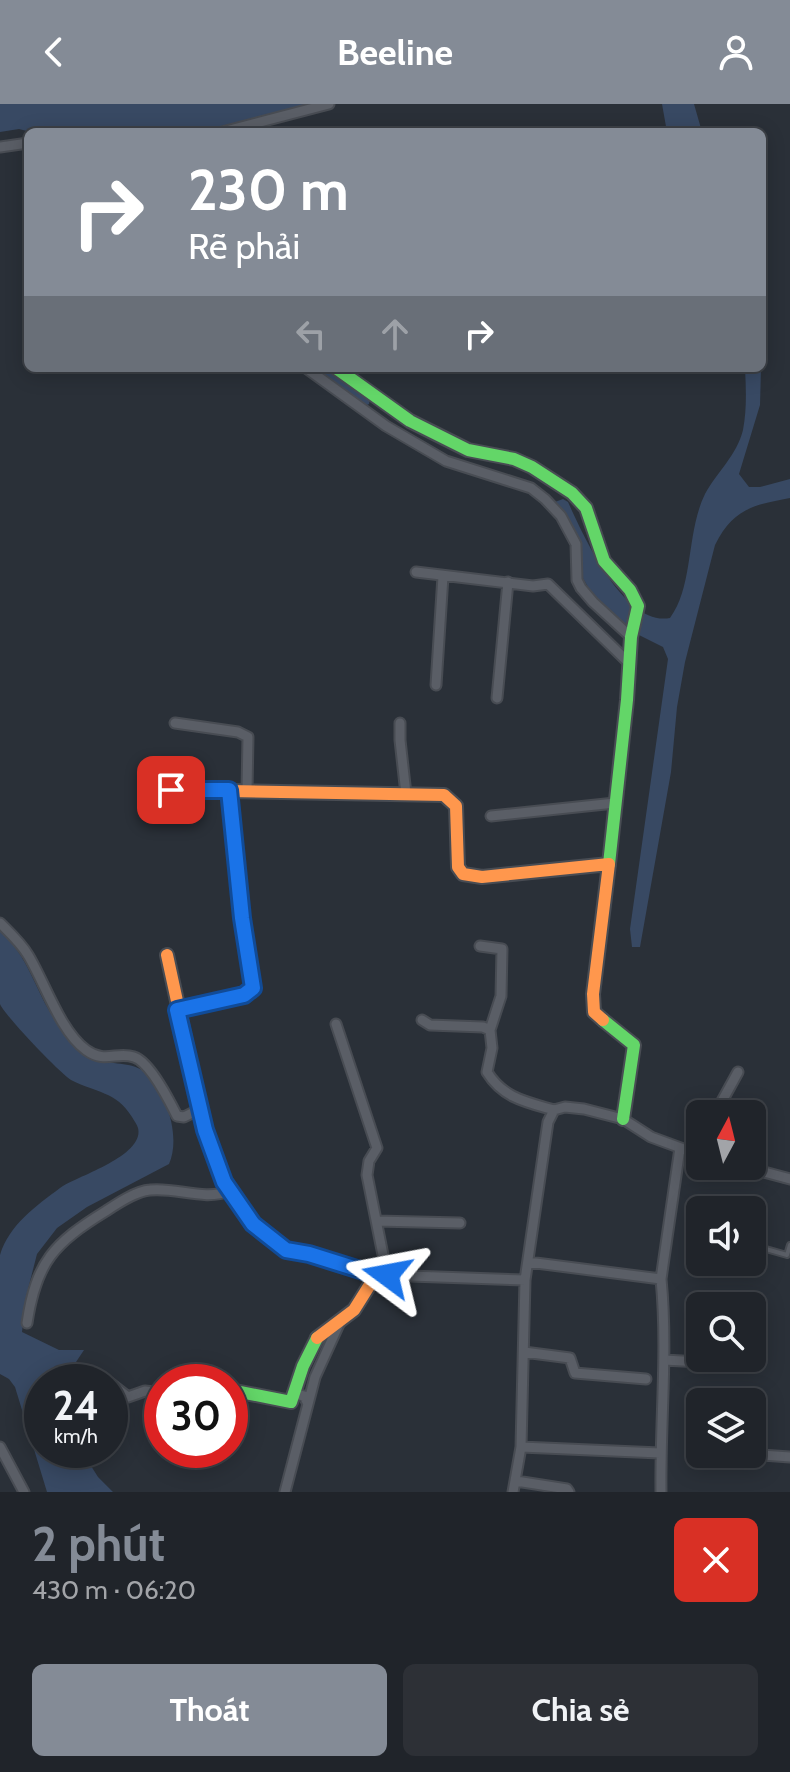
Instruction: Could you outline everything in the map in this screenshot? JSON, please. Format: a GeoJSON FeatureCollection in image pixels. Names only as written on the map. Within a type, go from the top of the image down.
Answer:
{"type":"FeatureCollection","features":[{"type":"Feature","properties":{"kind":"street"},"geometry":{"type":"LineString","coordinates":[[237,128],[329,104]]}},
{"type":"Feature","properties":{"kind":"street"},"geometry":{"type":"LineString","coordinates":[[0,147],[24,144]]}},
{"type":"Feature","properties":{"kind":"street"},"geometry":{"type":"LineString","coordinates":[[312,372],[386,426],[446,461],[531,488],[545,499],[561,516],[576,544],[577,580],[581,588],[631,635]]}},
{"type":"Feature","properties":{"kind":"street"},"geometry":{"type":"LineString","coordinates":[[342,372],[410,421],[468,450],[514,459],[572,493],[586,508],[604,561],[630,590],[638,606],[631,635],[607,905],[593,995],[594,1012],[634,1045],[623,1119]]}},
{"type":"Feature","properties":{"kind":"street"},"geometry":{"type":"LineString","coordinates":[[416,572],[552,586],[628,662]]}},
{"type":"Feature","properties":{"kind":"street"},"geometry":{"type":"LineString","coordinates":[[436,685],[443,576]]}},
{"type":"Feature","properties":{"kind":"street"},"geometry":{"type":"LineString","coordinates":[[497,698],[508,582]]}},
{"type":"Feature","properties":{"kind":"street"},"geometry":{"type":"LineString","coordinates":[[175,723],[238,732],[248,737],[247,790]]}},
{"type":"Feature","properties":{"kind":"street"},"geometry":{"type":"LineString","coordinates":[[400,723],[406,794]]}},
{"type":"Feature","properties":{"kind":"street"},"geometry":{"type":"LineString","coordinates":[[171,790],[444,795],[456,806],[458,867],[469,877],[609,864]]}},
{"type":"Feature","properties":{"kind":"street"},"geometry":{"type":"LineString","coordinates":[[491,816],[615,803]]}},
{"type":"Feature","properties":{"kind":"street"},"geometry":{"type":"LineString","coordinates":[[0,923],[26,951],[74,1038],[86,1050],[107,1059],[130,1056],[140,1060],[167,1096],[177,1116],[184,1117],[200,1109]]}},
{"type":"Feature","properties":{"kind":"street"},"geometry":{"type":"LineString","coordinates":[[480,946],[502,949],[501,996],[490,1030],[492,1048],[487,1072],[497,1088],[523,1102],[554,1110],[565,1107],[584,1109],[623,1119],[651,1137],[686,1150]]}},
{"type":"Feature","properties":{"kind":"street"},"geometry":{"type":"LineString","coordinates":[[167,955],[200,1109],[224,1182],[253,1224],[286,1250],[382,1275],[525,1280]]}},
{"type":"Feature","properties":{"kind":"street"},"geometry":{"type":"LineString","coordinates":[[422,1020],[430,1025],[483,1027],[490,1030]]}},
{"type":"Feature","properties":{"kind":"street"},"geometry":{"type":"LineString","coordinates":[[248,1394],[291,1402],[303,1366],[317,1338],[354,1310],[382,1275],[377,1221],[367,1175],[369,1161],[377,1148],[336,1024]]}},
{"type":"Feature","properties":{"kind":"street"},"geometry":{"type":"LineString","coordinates":[[723,1100],[738,1072]]}},
{"type":"Feature","properties":{"kind":"street"},"geometry":{"type":"LineString","coordinates":[[513,1492],[521,1447],[525,1280],[548,1122],[554,1110]]}},
{"type":"Feature","properties":{"kind":"street"},"geometry":{"type":"LineString","coordinates":[[661,1492],[665,1320],[661,1279],[680,1148]]}},
{"type":"Feature","properties":{"kind":"street"},"geometry":{"type":"LineString","coordinates":[[766,1172],[790,1179]]}},
{"type":"Feature","properties":{"kind":"street"},"geometry":{"type":"LineString","coordinates":[[27,1323],[37,1277],[48,1259],[77,1229],[145,1190],[159,1189],[192,1195],[220,1195],[230,1191]]}},
{"type":"Feature","properties":{"kind":"street"},"geometry":{"type":"LineString","coordinates":[[377,1221],[460,1223]]}},
{"type":"Feature","properties":{"kind":"street"},"geometry":{"type":"LineString","coordinates":[[528,1262],[661,1279]]}},
{"type":"Feature","properties":{"kind":"street"},"geometry":{"type":"LineString","coordinates":[[285,1492],[315,1377],[343,1318]]}},
{"type":"Feature","properties":{"kind":"street"},"geometry":{"type":"LineString","coordinates":[[524,1352],[570,1358],[575,1373],[646,1379]]}},
{"type":"Feature","properties":{"kind":"street"},"geometry":{"type":"LineString","coordinates":[[664,1360],[686,1361]]}},
{"type":"Feature","properties":{"kind":"street"},"geometry":{"type":"LineString","coordinates":[[295,1394],[304,1396],[308,1404]]}},
{"type":"Feature","properties":{"kind":"street"},"geometry":{"type":"LineString","coordinates":[[0,1447],[24,1492]]}},
{"type":"Feature","properties":{"kind":"street"},"geometry":{"type":"LineString","coordinates":[[521,1447],[660,1453]]}},
{"type":"Feature","properties":{"kind":"street"},"geometry":{"type":"LineString","coordinates":[[766,1455],[790,1457]]}},
{"type":"Feature","properties":{"kind":"street"},"geometry":{"type":"LineString","coordinates":[[516,1481],[567,1489],[569,1492]]}},
{"type":"Feature","properties":{"kind":"lane"},"geometry":{"type":"LineString","coordinates":[[177,1010],[244,995],[253,988],[242,918],[229,790]]}},
{"type":"Feature","properties":{"kind":"lane"},"geometry":{"type":"LineString","coordinates":[[766,1249],[787,1255],[790,1245]]}},
{"type":"Feature","properties":{"kind":"water"},"geometry":{"type":"Polygon","coordinates":[[[0,104],[310,104],[213,128],[24,128],[0,132],[0,104]]]}},
{"type":"Feature","properties":{"kind":"water"},"geometry":{"type":"Polygon","coordinates":[[[662,104],[694,104],[701,128],[666,128],[662,104]]]}},
{"type":"Feature","properties":{"kind":"water"},"geometry":{"type":"Polygon","coordinates":[[[319,372],[336,372],[370,399],[365,406],[319,372]]]}},
{"type":"Feature","properties":{"kind":"water"},"geometry":{"type":"Polygon","coordinates":[[[745,372],[761,372],[760,405],[739,474],[749,487],[790,479],[790,498],[755,506],[737,516],[715,545],[685,662],[671,772],[640,947],[632,947],[630,929],[668,659],[663,647],[627,629],[592,594],[580,573],[579,543],[574,528],[555,502],[563,499],[568,502],[595,556],[621,594],[653,617],[670,618],[678,605],[687,575],[699,509],[705,494],[736,447],[743,430],[745,372]]]}},
{"type":"Feature","properties":{"kind":"water"},"geometry":{"type":"Polygon","coordinates":[[[0,931],[20,954],[62,1029],[95,1058],[136,1067],[146,1073],[166,1103],[173,1129],[169,1164],[87,1207],[57,1228],[37,1254],[26,1297],[22,1332],[59,1350],[84,1350],[76,1362],[24,1364],[24,1417],[15,1387],[0,1374],[0,1255],[4,1244],[33,1209],[60,1188],[108,1164],[131,1148],[138,1128],[119,1102],[65,1075],[33,1044],[0,1004],[0,931]]]}},
{"type":"Feature","properties":{"kind":"water"},"geometry":{"type":"Polygon","coordinates":[[[40,1468],[92,1468],[113,1492],[47,1492],[40,1468]]]}},
{"type":"Feature","properties":{"kind":"traffic: fast"},"geometry":{"type":"LineString","coordinates":[[342,372],[410,421],[468,450],[514,459],[532,467],[572,493],[586,508],[604,561],[630,590],[638,606],[631,637],[609,864]]}},
{"type":"Feature","properties":{"kind":"traffic: fast"},"geometry":{"type":"LineString","coordinates":[[603,1020],[634,1045],[623,1119]]}},
{"type":"Feature","properties":{"kind":"traffic: fast"},"geometry":{"type":"LineString","coordinates":[[248,1394],[291,1402],[303,1366],[317,1338]]}},
{"type":"Feature","properties":{"kind":"traffic: slow"},"geometry":{"type":"LineString","coordinates":[[171,790],[444,795],[456,806],[458,867],[463,874],[482,877],[609,864],[593,994],[594,1012],[603,1020]]}},
{"type":"Feature","properties":{"kind":"traffic: slow"},"geometry":{"type":"LineString","coordinates":[[167,955],[205,1130],[224,1182],[253,1224],[286,1250],[376,1275],[354,1310],[317,1338]]}},
{"type":"Feature","properties":{"kind":"route"},"geometry":{"type":"LineString","coordinates":[[171,790],[229,790],[242,918],[253,988],[244,995],[177,1010],[205,1130],[224,1182],[253,1224],[286,1250],[376,1275],[387,1275]]}}]}
